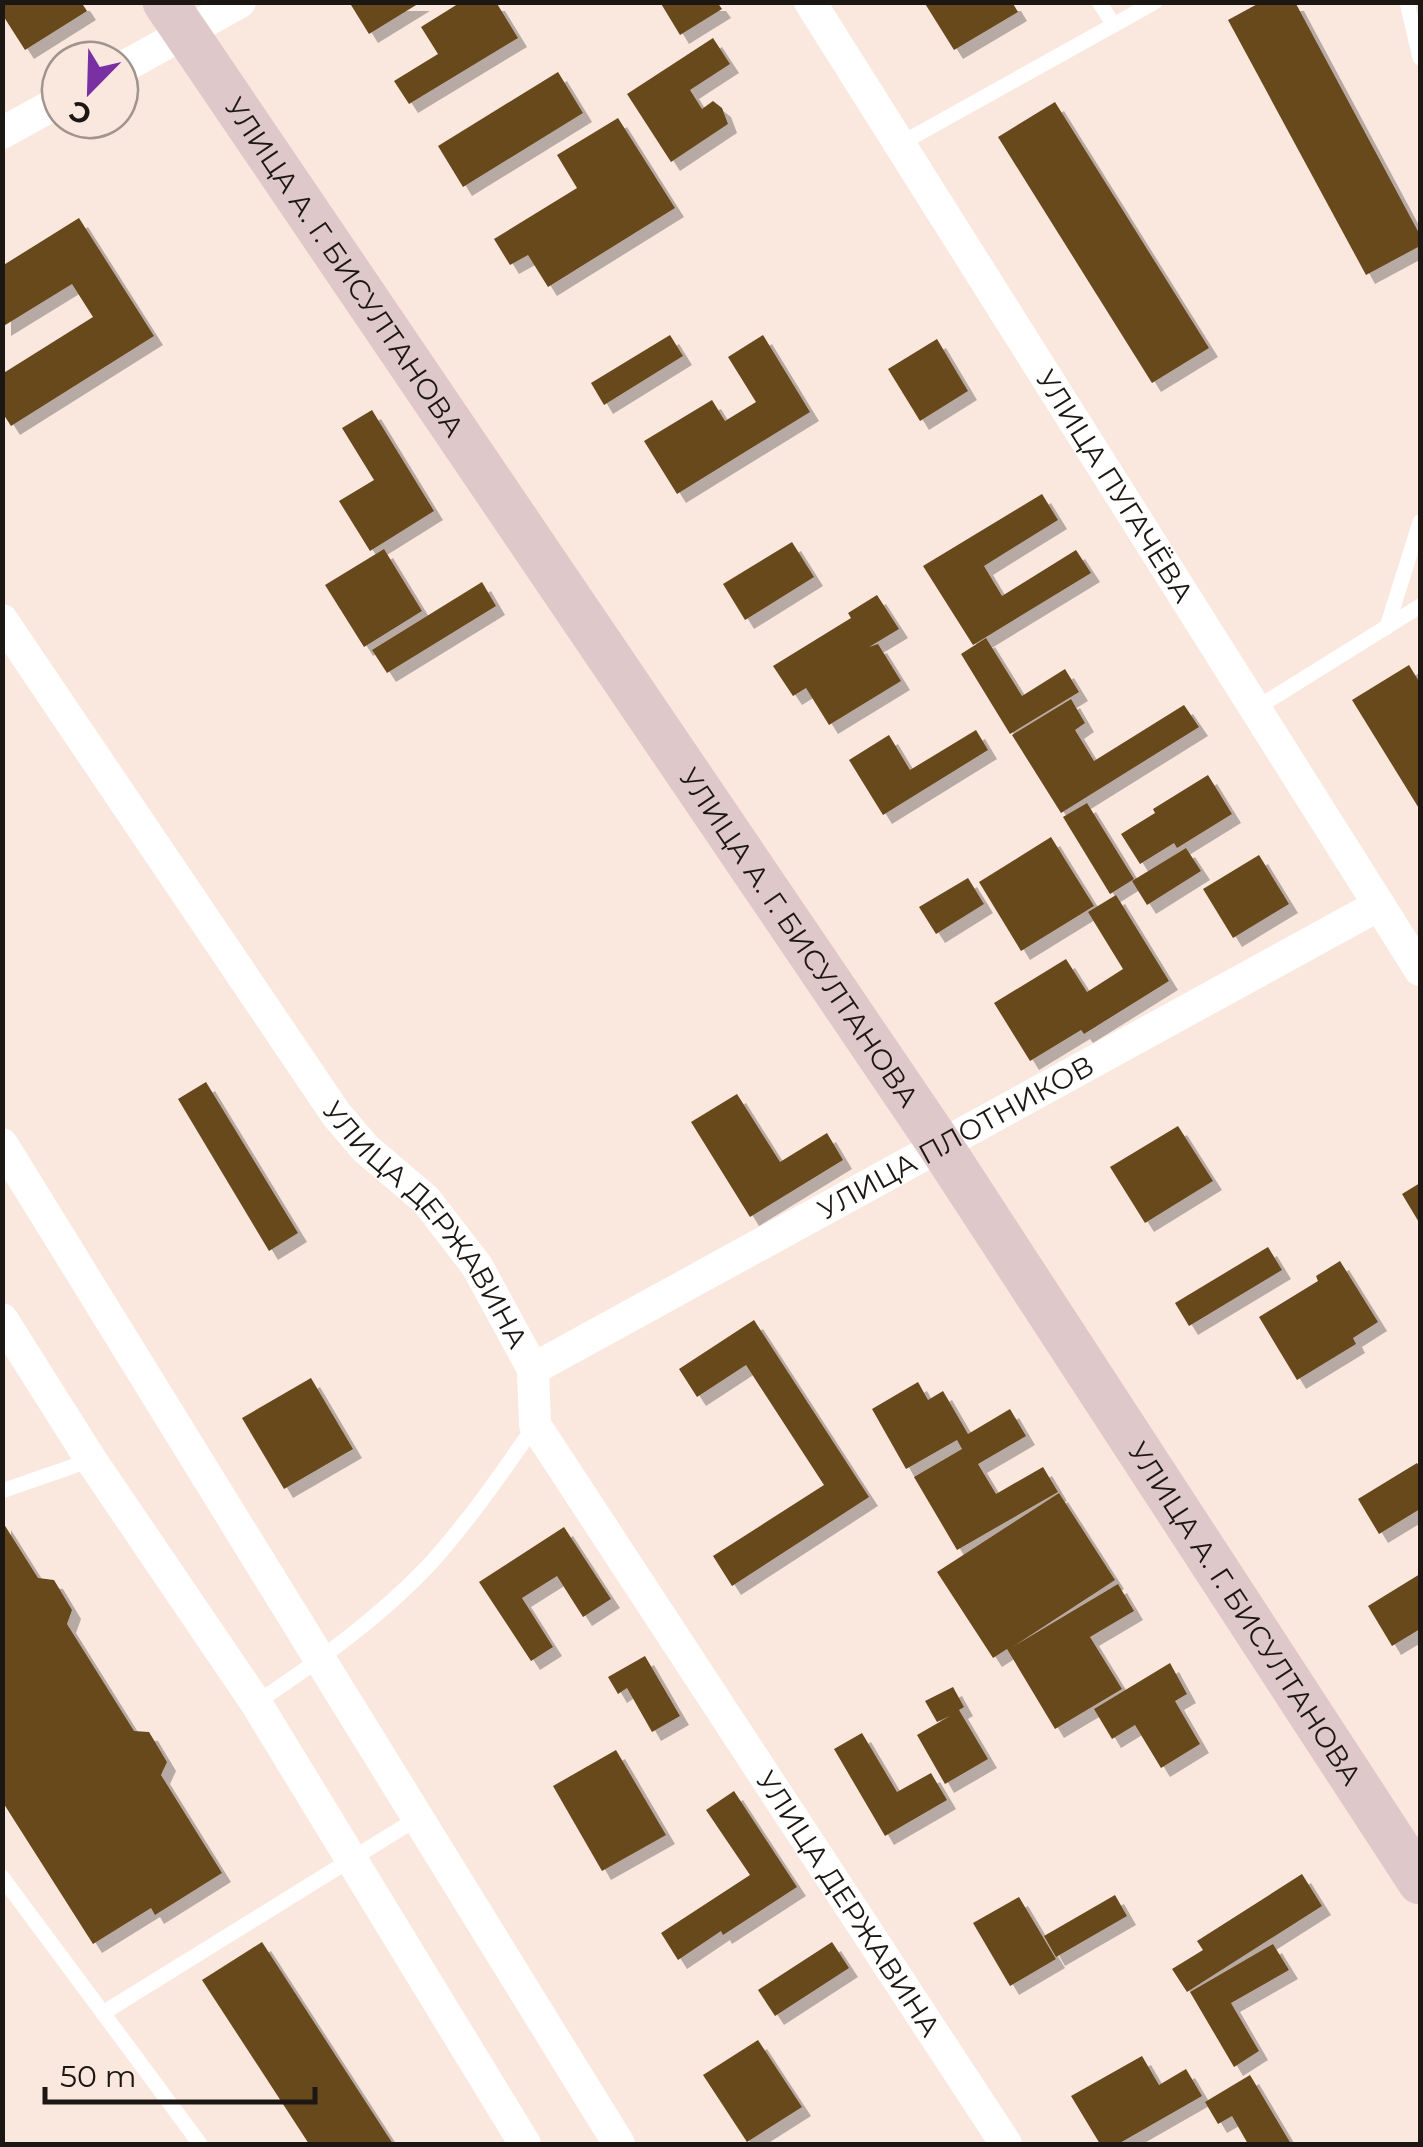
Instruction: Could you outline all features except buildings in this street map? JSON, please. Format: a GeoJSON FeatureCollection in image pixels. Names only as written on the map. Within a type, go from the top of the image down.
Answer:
{"type":"FeatureCollection","features":[{"type":"Feature","properties":{"kind":"street"},"geometry":{"type":"LineString","coordinates":[[140,49],[174,18],[240,2]]}},
{"type":"Feature","properties":{"kind":"street","name":"УЛИЦА ПУГАЧЁВА"},"geometry":{"type":"LineString","coordinates":[[810,2],[1420,970]]}},
{"type":"Feature","properties":{"kind":"street","name":"УЛИЦА А. Г. БИСУЛТАНОВА"},"geometry":{"type":"LineString","coordinates":[[174,18],[940,1144],[1420,1882]]}},
{"type":"Feature","properties":{"kind":"street"},"geometry":{"type":"LineString","coordinates":[[2,132],[40,112]]}},
{"type":"Feature","properties":{"kind":"street","name":"УЛИЦА ДЕРЖАВИНА"},"geometry":{"type":"LineString","coordinates":[[2,620],[336,1114],[366,1148],[426,1200],[477,1266],[533,1369],[535,1425],[1006,2144]]}},
{"type":"Feature","properties":{"kind":"street","name":"УЛИЦА ПЛОТНИКОВ"},"geometry":{"type":"LineString","coordinates":[[533,1369],[1379,905]]}},
{"type":"Feature","properties":{"kind":"street"},"geometry":{"type":"LineString","coordinates":[[2,1144],[619,2144]]}},
{"type":"Feature","properties":{"kind":"street"},"geometry":{"type":"LineString","coordinates":[[2,1320],[91,1460],[256,1703],[525,2144]]}},
{"type":"Feature","properties":{"kind":"lane"},"geometry":{"type":"LineString","coordinates":[[1099,2],[1114,26]]}},
{"type":"Feature","properties":{"kind":"lane"},"geometry":{"type":"LineString","coordinates":[[900,144],[1156,2]]}},
{"type":"Feature","properties":{"kind":"lane"},"geometry":{"type":"LineString","coordinates":[[1407,2],[1420,58]]}},
{"type":"Feature","properties":{"kind":"lane"},"geometry":{"type":"LineString","coordinates":[[1387,627],[1420,522]]}},
{"type":"Feature","properties":{"kind":"lane"},"geometry":{"type":"LineString","coordinates":[[1255,709],[1420,606]]}},
{"type":"Feature","properties":{"kind":"lane"},"geometry":{"type":"LineString","coordinates":[[256,1703],[320,1660],[428,1566],[535,1425]]}},
{"type":"Feature","properties":{"kind":"lane"},"geometry":{"type":"LineString","coordinates":[[2,1491],[91,1460]]}},
{"type":"Feature","properties":{"kind":"lane"},"geometry":{"type":"LineString","coordinates":[[102,2013],[418,1818]]}},
{"type":"Feature","properties":{"kind":"lane"},"geometry":{"type":"LineString","coordinates":[[2,1877],[200,2144]]}}]}
